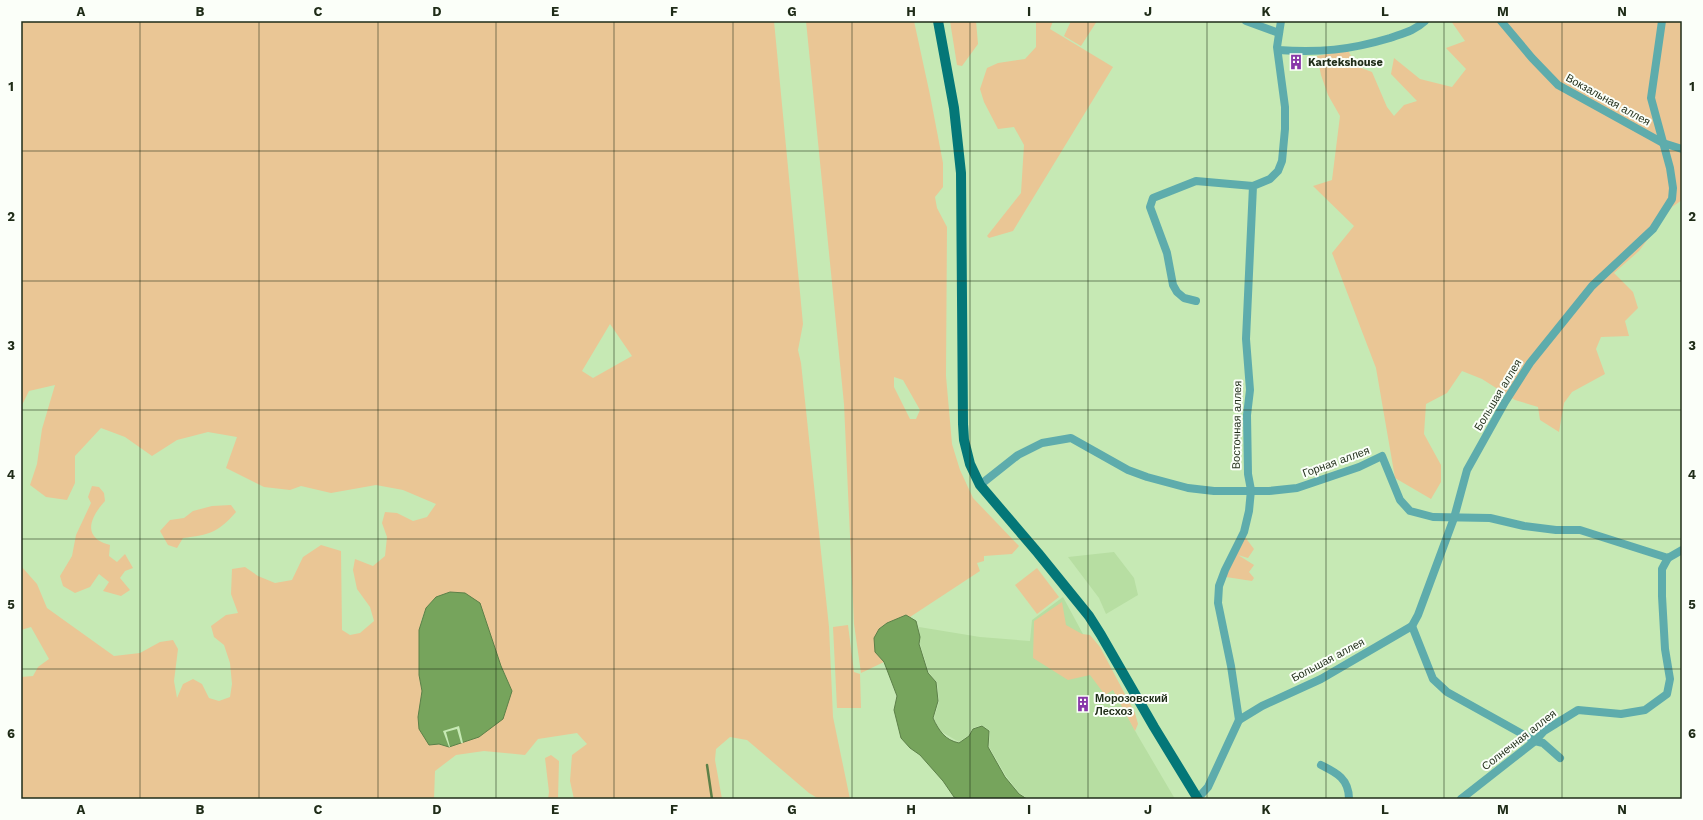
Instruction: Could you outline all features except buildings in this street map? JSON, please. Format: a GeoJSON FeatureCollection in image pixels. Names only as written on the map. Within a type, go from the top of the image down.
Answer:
{"type":"FeatureCollection","features":[{"type":"Feature","properties":{"kind":"main road"},"geometry":{"type":"LineString","coordinates":[[938,21],[954,108],[961,173],[962,381],[964,432],[970,464],[980,485],[1089,616],[1198,799]]}},
{"type":"Feature","properties":{"kind":"street"},"geometry":{"type":"LineString","coordinates":[[1246,21],[1279,33]]}},
{"type":"Feature","properties":{"kind":"street"},"geometry":{"type":"LineString","coordinates":[[1196,301],[1184,298],[1176,292],[1173,285],[1167,253],[1150,207],[1153,198],[1196,181],[1253,186],[1270,179],[1278,172],[1282,161],[1285,129],[1285,107],[1277,47],[1281,21]]}},
{"type":"Feature","properties":{"kind":"street"},"geometry":{"type":"LineString","coordinates":[[1278,50],[1311,52],[1362,46],[1415,30],[1425,21]]}},
{"type":"Feature","properties":{"kind":"street","name":"Вокзальная аллея"},"geometry":{"type":"LineString","coordinates":[[1501,21],[1532,58],[1558,85],[1663,142],[1682,149]]}},
{"type":"Feature","properties":{"kind":"street","name":"Большая аллея"},"geometry":{"type":"LineString","coordinates":[[1239,720],[1262,706],[1321,679],[1412,626],[1418,614],[1454,518],[1467,470],[1505,402],[1530,363],[1592,286],[1653,229],[1672,199],[1673,188],[1663,142],[1651,98],[1662,21]]}},
{"type":"Feature","properties":{"kind":"street","name":"Восточная аллея"},"geometry":{"type":"LineString","coordinates":[[1239,720],[1231,666],[1218,603],[1221,580],[1244,532],[1249,511],[1251,490],[1248,474],[1247,415],[1250,390],[1246,339],[1253,186]]}},
{"type":"Feature","properties":{"kind":"street","name":"Горная аллея"},"geometry":{"type":"LineString","coordinates":[[980,485],[1018,455],[1042,442],[1071,438],[1128,470],[1165,483],[1188,488],[1214,491],[1269,491],[1297,488],[1359,467],[1382,456],[1400,500],[1410,511],[1433,517],[1490,518],[1524,526],[1556,530],[1580,530],[1668,558]]}},
{"type":"Feature","properties":{"kind":"street"},"geometry":{"type":"LineString","coordinates":[[1668,558],[1682,550]]}},
{"type":"Feature","properties":{"kind":"street","name":"Солнечная аллея"},"geometry":{"type":"LineString","coordinates":[[1461,799],[1535,741],[1544,731],[1578,710],[1621,714],[1645,710],[1667,694],[1670,679],[1665,649],[1662,569],[1668,558]]}},
{"type":"Feature","properties":{"kind":"street"},"geometry":{"type":"LineString","coordinates":[[1412,626],[1433,679],[1447,692],[1535,741],[1543,743],[1560,758]]}},
{"type":"Feature","properties":{"kind":"street"},"geometry":{"type":"LineString","coordinates":[[1198,799],[1208,787],[1239,720]]}},
{"type":"Feature","properties":{"kind":"street"},"geometry":{"type":"LineString","coordinates":[[1321,765],[1338,773],[1349,788],[1349,799]]}},
{"type":"Feature","properties":{"kind":"shaded area"},"geometry":{"type":"Polygon","coordinates":[[[21,21],[774,21],[803,324],[798,350],[801,363],[829,627],[833,717],[850,799],[819,799],[809,793],[747,740],[730,737],[716,749],[715,760],[722,799],[574,799],[570,781],[572,755],[587,744],[577,733],[538,739],[525,755],[484,751],[456,755],[435,771],[434,799],[21,799],[21,677],[33,676],[38,667],[49,659],[31,627],[21,630],[21,566],[37,584],[47,608],[114,656],[140,653],[160,642],[173,640],[178,649],[174,681],[177,698],[183,684],[193,679],[202,684],[209,698],[219,701],[230,697],[232,684],[230,663],[224,645],[214,637],[211,626],[226,615],[238,613],[231,594],[232,569],[245,567],[258,576],[275,583],[292,580],[303,557],[321,545],[341,551],[342,630],[350,635],[360,633],[374,621],[370,607],[357,589],[353,570],[355,559],[373,566],[385,556],[387,537],[382,523],[385,512],[397,513],[413,521],[427,517],[436,504],[403,490],[376,485],[331,493],[301,486],[290,490],[264,487],[226,468],[237,437],[208,432],[177,440],[152,456],[125,437],[101,428],[75,456],[75,483],[67,500],[46,497],[30,485],[37,464],[42,429],[55,385],[29,391],[21,407],[21,21]],[[610,324],[582,371],[593,378],[632,356],[610,324]],[[450,592],[436,597],[426,608],[421,621],[419,675],[422,691],[418,717],[429,745],[439,744],[449,747],[479,737],[512,691],[501,666],[450,592]]]}},
{"type":"Feature","properties":{"kind":"shaded area"},"geometry":{"type":"Polygon","coordinates":[[[806,21],[914,21],[943,163],[943,187],[935,197],[937,208],[947,227],[946,376],[952,444],[960,470],[973,498],[1019,546],[1012,554],[984,556],[984,561],[977,563],[980,571],[910,617],[906,615],[887,623],[879,629],[875,652],[884,662],[861,673],[854,624],[844,404],[806,21]],[[894,377],[894,387],[910,419],[916,419],[920,410],[903,380],[894,377]]]}},
{"type":"Feature","properties":{"kind":"shaded area"},"geometry":{"type":"Polygon","coordinates":[[[950,21],[976,21],[978,44],[962,66],[957,65],[950,21]]]}},
{"type":"Feature","properties":{"kind":"shaded area"},"geometry":{"type":"Polygon","coordinates":[[[1036,21],[1053,21],[1050,29],[1113,67],[1013,231],[989,238],[987,236],[1021,193],[1024,145],[1014,127],[998,129],[984,102],[980,89],[987,68],[998,63],[1025,59],[1036,47],[1036,21]]]}},
{"type":"Feature","properties":{"kind":"shaded area"},"geometry":{"type":"Polygon","coordinates":[[[1071,21],[1097,21],[1081,46],[1064,36],[1071,21]]]}},
{"type":"Feature","properties":{"kind":"shaded area"},"geometry":{"type":"Polygon","coordinates":[[[1451,21],[1678,21],[1682,25],[1682,200],[1672,207],[1639,251],[1614,273],[1633,292],[1638,308],[1625,321],[1629,336],[1601,337],[1596,349],[1605,374],[1572,392],[1564,403],[1559,432],[1540,420],[1538,407],[1515,400],[1482,379],[1462,371],[1447,393],[1426,404],[1424,434],[1441,465],[1441,482],[1431,499],[1395,478],[1376,368],[1332,253],[1354,226],[1313,186],[1332,180],[1340,116],[1328,95],[1321,75],[1317,56],[1348,50],[1356,66],[1372,72],[1387,107],[1394,116],[1404,105],[1417,101],[1391,74],[1394,58],[1420,79],[1452,87],[1466,69],[1446,48],[1465,41],[1451,21]]]}},
{"type":"Feature","properties":{"kind":"shaded area"},"geometry":{"type":"Polygon","coordinates":[[[92,486],[99,487],[104,493],[105,501],[92,520],[91,525],[94,536],[99,541],[110,545],[109,556],[117,562],[125,554],[133,568],[125,571],[120,578],[130,590],[121,596],[103,591],[109,582],[99,574],[90,587],[75,593],[63,586],[60,576],[72,556],[76,535],[91,503],[88,497],[92,486]]]}},
{"type":"Feature","properties":{"kind":"shaded area"},"geometry":{"type":"Polygon","coordinates":[[[231,505],[236,512],[219,528],[207,534],[183,538],[177,548],[168,545],[160,531],[170,520],[184,518],[193,511],[212,506],[231,505]]]}},
{"type":"Feature","properties":{"kind":"shaded area"},"geometry":{"type":"Polygon","coordinates":[[[1245,537],[1254,549],[1248,558],[1238,555],[1254,565],[1249,572],[1254,578],[1252,581],[1226,577],[1235,553],[1245,537]]]}},
{"type":"Feature","properties":{"kind":"shaded area"},"geometry":{"type":"Polygon","coordinates":[[[1114,552],[1134,578],[1138,595],[1106,614],[1099,598],[1068,557],[1114,552]]]}},
{"type":"Feature","properties":{"kind":"shaded area"},"geometry":{"type":"Polygon","coordinates":[[[1037,568],[1059,597],[1037,614],[1015,585],[1037,568]]]}},
{"type":"Feature","properties":{"kind":"shaded area"},"geometry":{"type":"Polygon","coordinates":[[[450,592],[465,593],[480,603],[501,666],[512,691],[503,719],[479,737],[449,747],[439,744],[429,745],[419,729],[418,717],[422,691],[419,675],[419,630],[426,608],[436,597],[450,592]]]}},
{"type":"Feature","properties":{"kind":"shaded area","name":"Морозовский Лесхоз"},"geometry":{"type":"Polygon","coordinates":[[[1063,597],[1138,736],[1175,799],[1029,799],[1019,793],[1006,776],[989,747],[990,731],[982,725],[973,728],[969,735],[959,742],[940,731],[934,718],[939,702],[937,682],[929,673],[920,644],[919,627],[980,637],[1030,641],[1032,620],[1063,597]]]}},
{"type":"Feature","properties":{"kind":"shaded area"},"geometry":{"type":"Polygon","coordinates":[[[1062,602],[1066,625],[1082,634],[1090,635],[1100,647],[1135,713],[1138,724],[1135,731],[1113,690],[1105,695],[1090,675],[1068,680],[1033,658],[1034,621],[1062,602]]]}},
{"type":"Feature","properties":{"kind":"shaded area"},"geometry":{"type":"Polygon","coordinates":[[[906,615],[916,621],[920,637],[919,644],[928,673],[936,682],[938,701],[933,718],[938,727],[946,737],[959,743],[969,736],[973,729],[982,726],[989,731],[988,747],[1005,777],[1019,794],[1027,799],[959,799],[954,797],[943,781],[920,755],[910,748],[901,738],[894,710],[897,696],[884,662],[875,652],[874,638],[879,629],[887,623],[906,615]]]}},
{"type":"Feature","properties":{"kind":"shaded area"},"geometry":{"type":"Polygon","coordinates":[[[848,625],[854,672],[860,674],[861,708],[837,708],[833,627],[848,625]]]}},
{"type":"Feature","properties":{"kind":"shaded area"},"geometry":{"type":"Polygon","coordinates":[[[551,755],[559,761],[558,799],[548,799],[549,792],[545,758],[551,755]]]}},
{"type":"Feature","properties":{"kind":"pier"},"geometry":{"type":"Polygon","coordinates":[[[459,726],[463,743],[461,743],[457,729],[446,732],[449,747],[443,731],[459,726]]]}},
{"type":"Feature","properties":{"kind":"waterway"},"geometry":{"type":"LineString","coordinates":[[707,765],[712,799]]}},
{"type":"Feature","properties":{"kind":"place","name":"Kartekshouse"},"geometry":{"type":"Point","coordinates":[1296,62]}},
{"type":"Feature","properties":{"kind":"place","name":"Морозовский Лесхоз"},"geometry":{"type":"Point","coordinates":[1083,704]}}]}
